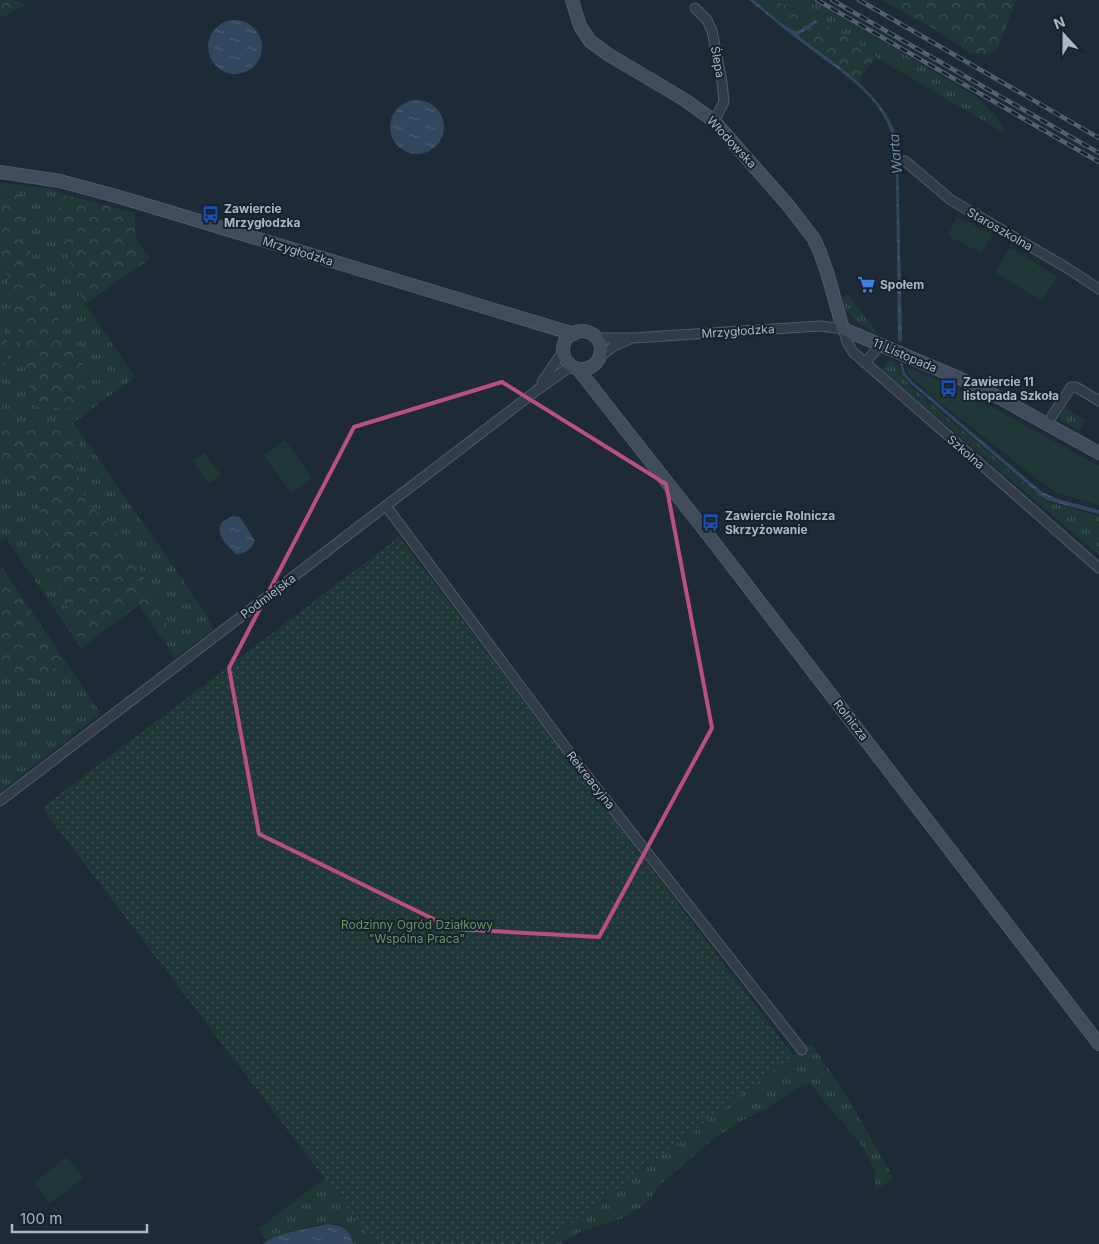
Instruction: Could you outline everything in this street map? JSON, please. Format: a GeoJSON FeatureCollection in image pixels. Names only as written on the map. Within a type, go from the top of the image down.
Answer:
{"type":"FeatureCollection","features":[{"type":"Feature","properties":{"kind":"street","name":"Włodowska"},"geometry":{"type":"LineString","coordinates":[[572,0],[580,26],[590,41],[608,55],[685,100],[714,120],[762,174],[814,239],[827,272],[843,329]]}},
{"type":"Feature","properties":{"kind":"street","name":"Ślepa"},"geometry":{"type":"LineString","coordinates":[[695,8],[707,20],[712,31],[722,82],[724,102],[714,120]]}},
{"type":"Feature","properties":{"kind":"street","name":"Staroszkolna"},"geometry":{"type":"LineString","coordinates":[[905,162],[951,200],[1067,268],[1099,289]]}},
{"type":"Feature","properties":{"kind":"street","name":"Mrzygłodzka"},"geometry":{"type":"LineString","coordinates":[[0,172],[60,181],[123,198],[574,334]]}},
{"type":"Feature","properties":{"kind":"street","name":"Mrzygłodzka"},"geometry":{"type":"LineString","coordinates":[[536,323],[555,337],[563,349]]}},
{"type":"Feature","properties":{"kind":"street","name":"Mrzygłodzka"},"geometry":{"type":"LineString","coordinates":[[596,338],[633,338],[820,326],[843,329]]}},
{"type":"Feature","properties":{"kind":"street","name":"11 Listopada"},"geometry":{"type":"LineString","coordinates":[[843,329],[913,358],[1000,398],[1099,453]]}},
{"type":"Feature","properties":{"kind":"street","name":"Szkolna"},"geometry":{"type":"LineString","coordinates":[[843,329],[849,348],[864,363],[1099,568]]}},
{"type":"Feature","properties":{"kind":"street"},"geometry":{"type":"LineString","coordinates":[[585,332],[596,338],[600,343],[601,356],[592,366],[583,370],[574,368],[564,357],[563,349],[567,339],[574,334],[585,332]]}},
{"type":"Feature","properties":{"kind":"street","name":"Mrzygłodzka"},"geometry":{"type":"LineString","coordinates":[[601,356],[614,346],[633,338]]}},
{"type":"Feature","properties":{"kind":"street"},"geometry":{"type":"LineString","coordinates":[[864,363],[886,347]]}},
{"type":"Feature","properties":{"kind":"street","name":"Podmiejska"},"geometry":{"type":"LineString","coordinates":[[536,391],[563,349]]}},
{"type":"Feature","properties":{"kind":"street","name":"Rolnicza"},"geometry":{"type":"LineString","coordinates":[[592,366],[601,397]]}},
{"type":"Feature","properties":{"kind":"street","name":"Podmiejska"},"geometry":{"type":"LineString","coordinates":[[0,801],[536,391],[574,368]]}},
{"type":"Feature","properties":{"kind":"street","name":"Rolnicza"},"geometry":{"type":"LineString","coordinates":[[574,368],[601,397],[1099,1044]]}},
{"type":"Feature","properties":{"kind":"street"},"geometry":{"type":"LineString","coordinates":[[1047,424],[1071,386],[1099,401]]}},
{"type":"Feature","properties":{"kind":"street","name":"Rekreacyjna"},"geometry":{"type":"LineString","coordinates":[[386,506],[584,772],[802,1050]]}},
{"type":"Feature","properties":{"kind":"highlighted area"},"geometry":{"type":"Polygon","coordinates":[[[502,382],[666,484],[712,728],[599,937],[454,929],[259,834],[229,668],[354,427],[502,382]]]}},
{"type":"Feature","properties":{"kind":"green space"},"geometry":{"type":"Polygon","coordinates":[[[0,0],[13,0],[26,5],[0,18],[0,0]]]}},
{"type":"Feature","properties":{"kind":"green space"},"geometry":{"type":"Polygon","coordinates":[[[754,0],[774,0],[814,20],[802,30],[793,30],[754,0]]]}},
{"type":"Feature","properties":{"kind":"green space"},"geometry":{"type":"Polygon","coordinates":[[[775,0],[811,0],[832,12],[977,97],[996,116],[1009,136],[876,57],[850,38],[821,25],[799,11],[775,0]]]}},
{"type":"Feature","properties":{"kind":"green space"},"geometry":{"type":"Polygon","coordinates":[[[882,0],[1016,0],[997,50],[987,54],[971,54],[940,32],[882,0]]]}},
{"type":"Feature","properties":{"kind":"green space"},"geometry":{"type":"Polygon","coordinates":[[[818,22],[850,38],[876,57],[862,75],[859,83],[798,34],[818,22]]]}},
{"type":"Feature","properties":{"kind":"green space"},"geometry":{"type":"Polygon","coordinates":[[[0,183],[52,189],[66,195],[60,201],[59,216],[85,304],[135,377],[73,423],[0,425],[0,368],[7,362],[8,346],[0,315],[0,183]]]}},
{"type":"Feature","properties":{"kind":"green space"},"geometry":{"type":"Polygon","coordinates":[[[7,186],[21,194],[23,235],[64,335],[80,356],[94,395],[80,404],[66,409],[51,410],[35,406],[29,384],[0,243],[0,187],[7,186]]]}},
{"type":"Feature","properties":{"kind":"green space"},"geometry":{"type":"Polygon","coordinates":[[[66,195],[135,213],[137,238],[151,258],[85,304],[66,252],[59,222],[58,210],[60,201],[66,195]]]}},
{"type":"Feature","properties":{"kind":"green space"},"geometry":{"type":"Polygon","coordinates":[[[957,217],[992,234],[982,253],[948,236],[957,217]]]}},
{"type":"Feature","properties":{"kind":"green space"},"geometry":{"type":"Polygon","coordinates":[[[1010,247],[1057,277],[1041,301],[995,272],[1010,247]]]}},
{"type":"Feature","properties":{"kind":"green space"},"geometry":{"type":"Polygon","coordinates":[[[848,294],[877,333],[860,324],[851,316],[842,298],[848,294]]]}},
{"type":"Feature","properties":{"kind":"green space"},"geometry":{"type":"Polygon","coordinates":[[[0,315],[8,346],[7,362],[0,368],[0,315]]]}},
{"type":"Feature","properties":{"kind":"green space"},"geometry":{"type":"Polygon","coordinates":[[[890,359],[899,365],[904,379],[910,386],[1047,502],[1099,516],[1099,555],[882,370],[890,359]]]}},
{"type":"Feature","properties":{"kind":"green space"},"geometry":{"type":"Polygon","coordinates":[[[905,366],[943,382],[941,387],[953,392],[955,389],[1003,413],[1099,466],[1099,505],[1054,492],[932,396],[909,375],[905,366]]]}},
{"type":"Feature","properties":{"kind":"green space"},"geometry":{"type":"Polygon","coordinates":[[[1065,408],[1086,420],[1079,431],[1059,419],[1065,408]]]}},
{"type":"Feature","properties":{"kind":"green space"},"geometry":{"type":"Polygon","coordinates":[[[73,423],[77,428],[79,448],[77,471],[86,502],[104,518],[162,606],[169,636],[165,643],[139,605],[81,648],[70,614],[46,560],[44,529],[39,504],[22,483],[0,471],[0,425],[73,423]]]}},
{"type":"Feature","properties":{"kind":"green space"},"geometry":{"type":"Polygon","coordinates":[[[77,428],[207,615],[213,629],[175,658],[165,643],[169,636],[162,606],[104,518],[86,502],[77,471],[79,448],[77,428]]]}},
{"type":"Feature","properties":{"kind":"green space"},"geometry":{"type":"Polygon","coordinates":[[[285,440],[312,478],[291,493],[264,455],[285,440]]]}},
{"type":"Feature","properties":{"kind":"green space"},"geometry":{"type":"Polygon","coordinates":[[[204,452],[221,475],[210,484],[192,461],[204,452]]]}},
{"type":"Feature","properties":{"kind":"green space"},"geometry":{"type":"Polygon","coordinates":[[[0,471],[22,483],[39,504],[44,529],[46,560],[70,614],[81,648],[6,538],[0,542],[0,471]]]}},
{"type":"Feature","properties":{"kind":"green space","name":"Rodzinny Ogród Działkowy \"Wspólna Praca\""},"geometry":{"type":"Polygon","coordinates":[[[399,537],[793,1055],[545,1244],[375,1244],[42,808],[399,537]]]}},
{"type":"Feature","properties":{"kind":"green space"},"geometry":{"type":"Polygon","coordinates":[[[0,565],[63,658],[44,676],[25,680],[18,679],[0,670],[0,565]]]}},
{"type":"Feature","properties":{"kind":"green space"},"geometry":{"type":"Polygon","coordinates":[[[63,658],[101,713],[0,792],[0,670],[19,680],[51,672],[63,658]]]}},
{"type":"Feature","properties":{"kind":"green space"},"geometry":{"type":"Polygon","coordinates":[[[812,1044],[848,1098],[894,1179],[874,1190],[873,1167],[868,1155],[808,1083],[801,1085],[770,1107],[741,1121],[713,1139],[661,1184],[648,1201],[637,1210],[623,1218],[580,1232],[560,1244],[545,1244],[793,1055],[812,1044]]]}},
{"type":"Feature","properties":{"kind":"green space"},"geometry":{"type":"Polygon","coordinates":[[[67,1157],[83,1178],[50,1204],[34,1183],[67,1157]]]}},
{"type":"Feature","properties":{"kind":"green space"},"geometry":{"type":"Polygon","coordinates":[[[325,1178],[375,1244],[353,1244],[345,1228],[332,1224],[303,1228],[267,1241],[258,1229],[325,1178]]]}},
{"type":"Feature","properties":{"kind":"water"},"geometry":{"type":"Polygon","coordinates":[[[749,0],[754,0],[793,30],[802,30],[814,20],[818,22],[798,35],[868,91],[889,119],[896,135],[898,147],[902,342],[898,341],[896,157],[893,138],[886,121],[876,105],[851,79],[798,40],[749,0]]]}},
{"type":"Feature","properties":{"kind":"water"},"geometry":{"type":"Polygon","coordinates":[[[235,20],[245,22],[254,28],[260,37],[262,47],[260,57],[254,66],[245,72],[235,74],[225,72],[216,66],[210,57],[208,47],[210,37],[216,28],[225,22],[235,20]]]}},
{"type":"Feature","properties":{"kind":"water"},"geometry":{"type":"Polygon","coordinates":[[[417,100],[436,108],[444,127],[436,146],[417,154],[398,146],[390,127],[398,108],[417,100]]]}},
{"type":"Feature","properties":{"kind":"water"},"geometry":{"type":"Polygon","coordinates":[[[900,363],[903,364],[905,372],[913,382],[1042,492],[1058,499],[1099,510],[1099,514],[1046,500],[910,383],[903,375],[900,363]]]}},
{"type":"Feature","properties":{"kind":"water"},"geometry":{"type":"Polygon","coordinates":[[[233,516],[240,517],[255,541],[252,546],[239,554],[236,554],[231,549],[220,534],[221,524],[233,516]]]}},
{"type":"Feature","properties":{"kind":"water"},"geometry":{"type":"Polygon","coordinates":[[[327,1224],[344,1228],[353,1244],[263,1244],[284,1234],[327,1224]]]}},
{"type":"Feature","properties":{"kind":"railway"},"geometry":{"type":"LineString","coordinates":[[817,0],[1099,162]]}},
{"type":"Feature","properties":{"kind":"railway"},"geometry":{"type":"LineString","coordinates":[[832,0],[1099,153]]}},
{"type":"Feature","properties":{"kind":"railway"},"geometry":{"type":"LineString","coordinates":[[859,0],[1099,138]]}},
{"type":"Feature","properties":{"kind":"place","name":"Zawiercie Mrzygłodzka"},"geometry":{"type":"Point","coordinates":[210,215]}},
{"type":"Feature","properties":{"kind":"place","name":"Społem"},"geometry":{"type":"Point","coordinates":[866,284]}},
{"type":"Feature","properties":{"kind":"place","name":"Zawiercie 11 listopada Szkoła"},"geometry":{"type":"Point","coordinates":[949,388]}},
{"type":"Feature","properties":{"kind":"place","name":"Zawiercie Rolnicza Skrzyżowanie"},"geometry":{"type":"Point","coordinates":[711,522]}},
{"type":"Feature","properties":{"kind":"water label","name":"Warta"},"geometry":{"type":"Point","coordinates":[895,154]}}]}
